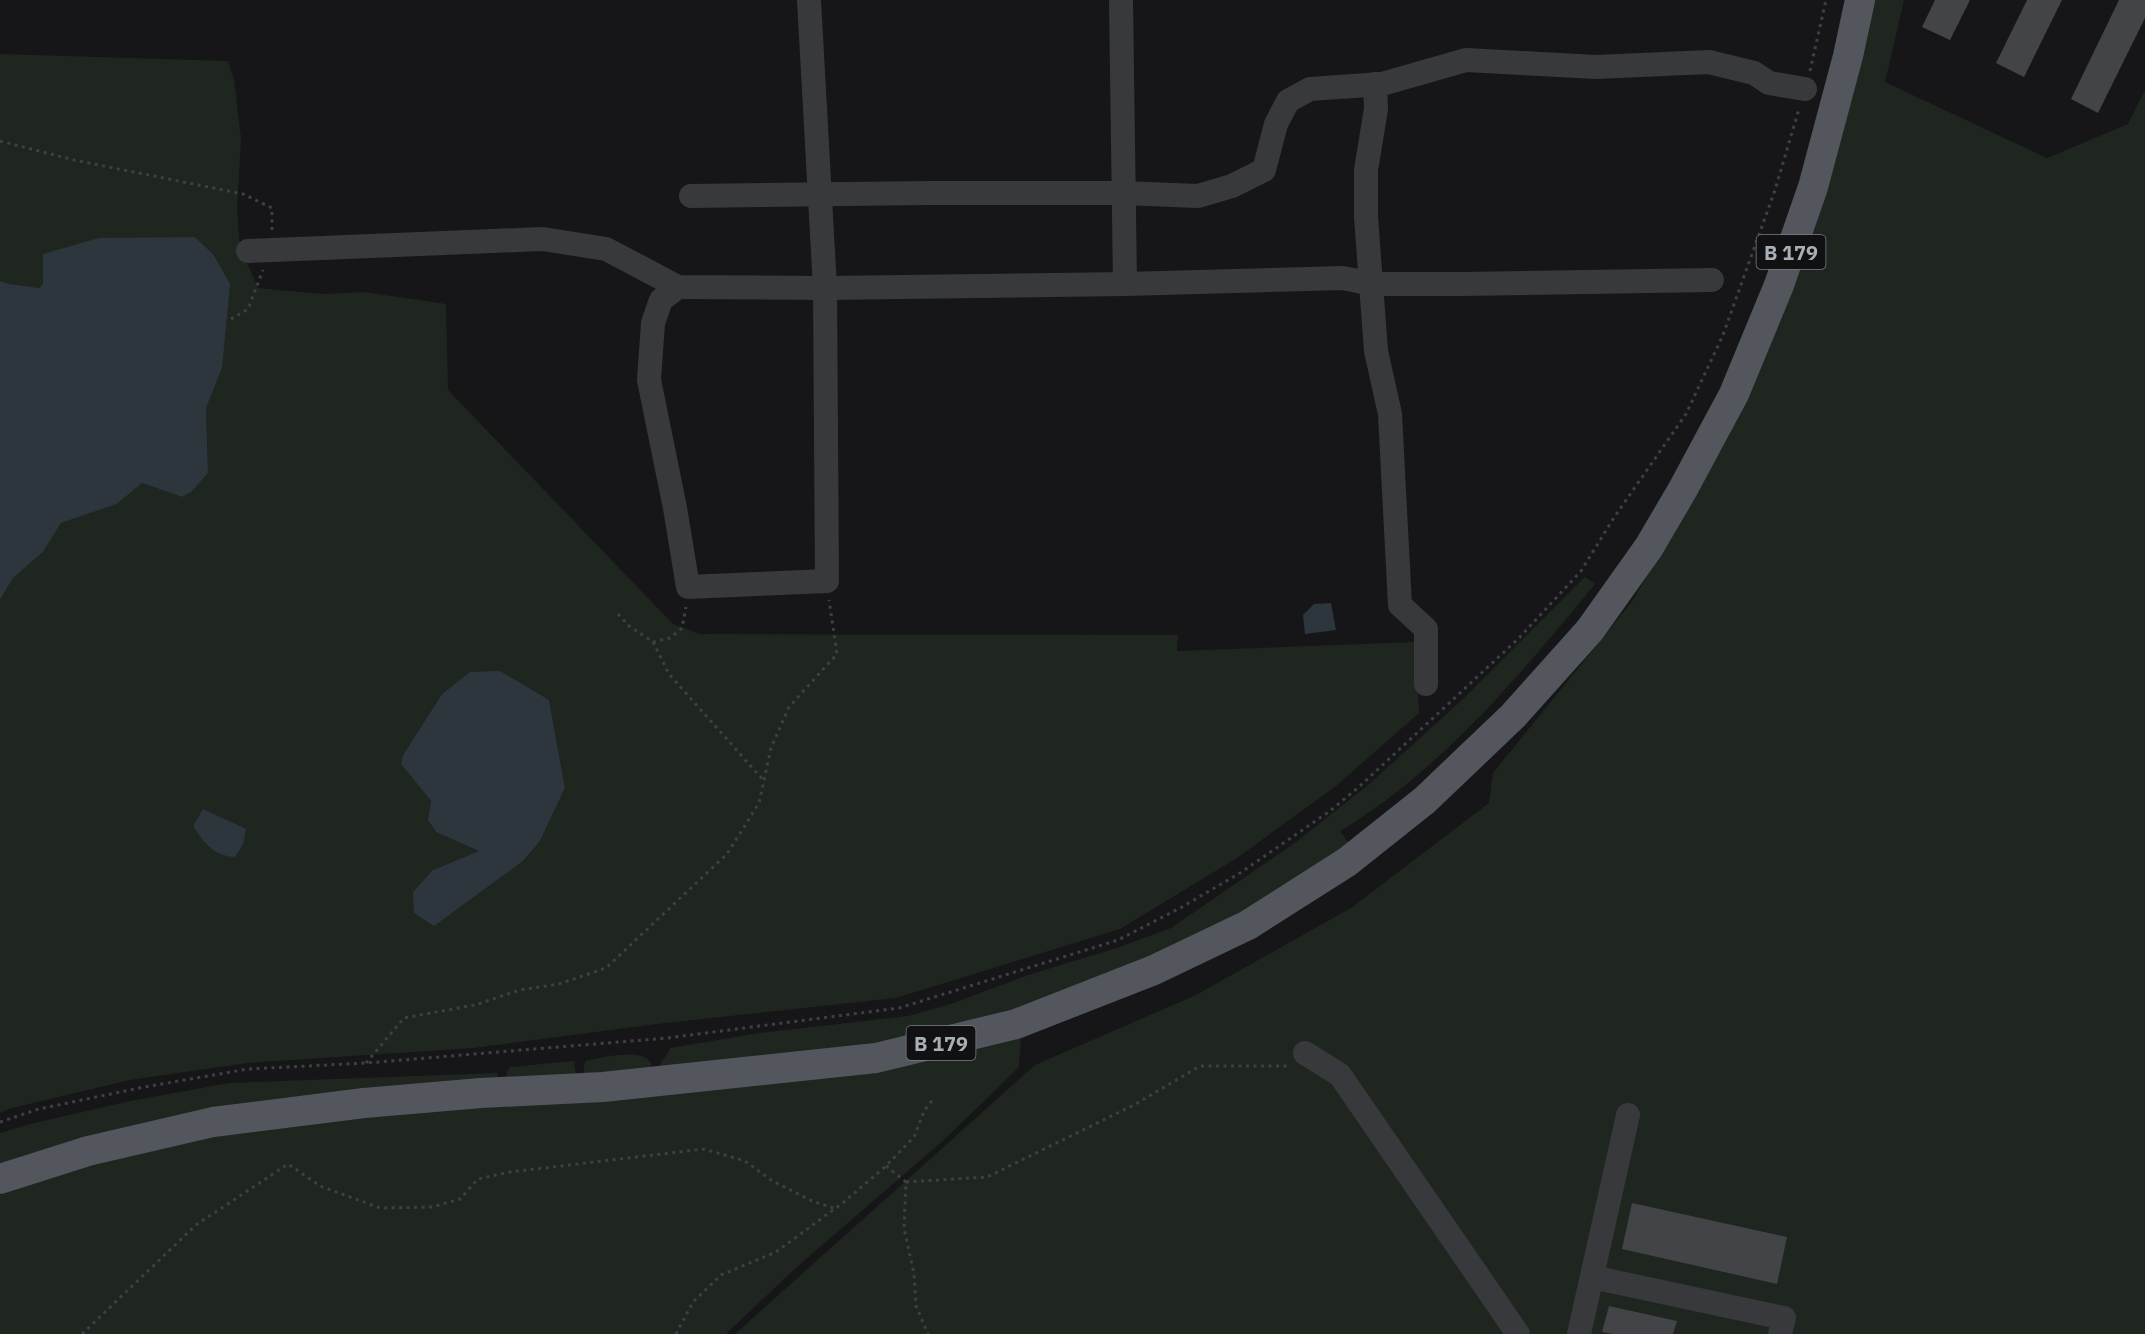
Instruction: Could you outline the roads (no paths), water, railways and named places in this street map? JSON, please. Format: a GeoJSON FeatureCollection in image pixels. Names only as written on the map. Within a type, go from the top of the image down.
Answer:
{"type":"FeatureCollection","features":[{"type":"Feature","properties":{"kind":"main road","name":"B 179"},"geometry":{"type":"LineString","coordinates":[[0,1179],[88,1150],[213,1122],[364,1103],[481,1093],[603,1087],[876,1058],[1016,1024],[1154,970],[1248,925],[1347,862],[1433,792],[1513,716],[1590,630],[1649,547],[1734,394],[1779,285],[1814,187],[1860,0]]}},
{"type":"Feature","properties":{"kind":"lane"},"geometry":{"type":"LineString","coordinates":[[678,287],[661,300],[653,323],[649,380],[675,508],[688,587],[827,580],[825,288],[809,0]]}},
{"type":"Feature","properties":{"kind":"lane"},"geometry":{"type":"LineString","coordinates":[[1121,0],[1125,284]]}},
{"type":"Feature","properties":{"kind":"lane"},"geometry":{"type":"LineString","coordinates":[[691,196],[930,193],[1124,193],[1198,196],[1232,186],[1264,170],[1276,124],[1288,101],[1310,89],[1382,84],[1466,60],[1596,67],[1709,62],[1754,73],[1769,83],[1805,89]]}},
{"type":"Feature","properties":{"kind":"lane"},"geometry":{"type":"LineString","coordinates":[[1375,84],[1376,109],[1366,170],[1366,217],[1376,351],[1390,414],[1400,605],[1426,629],[1426,684]]}},
{"type":"Feature","properties":{"kind":"lane"},"geometry":{"type":"LineString","coordinates":[[258,251],[543,239],[606,249],[678,287],[825,288],[1125,284],[1343,278],[1372,284],[1712,280]]}},
{"type":"Feature","properties":{"kind":"lane"},"geometry":{"type":"LineString","coordinates":[[1308,1055],[1340,1075],[1518,1334]]}},
{"type":"Feature","properties":{"kind":"lane"},"geometry":{"type":"LineString","coordinates":[[1579,1334],[1628,1114]]}},
{"type":"Feature","properties":{"kind":"lane"},"geometry":{"type":"LineString","coordinates":[[1592,1277],[1784,1318],[1780,1334]]}}]}
